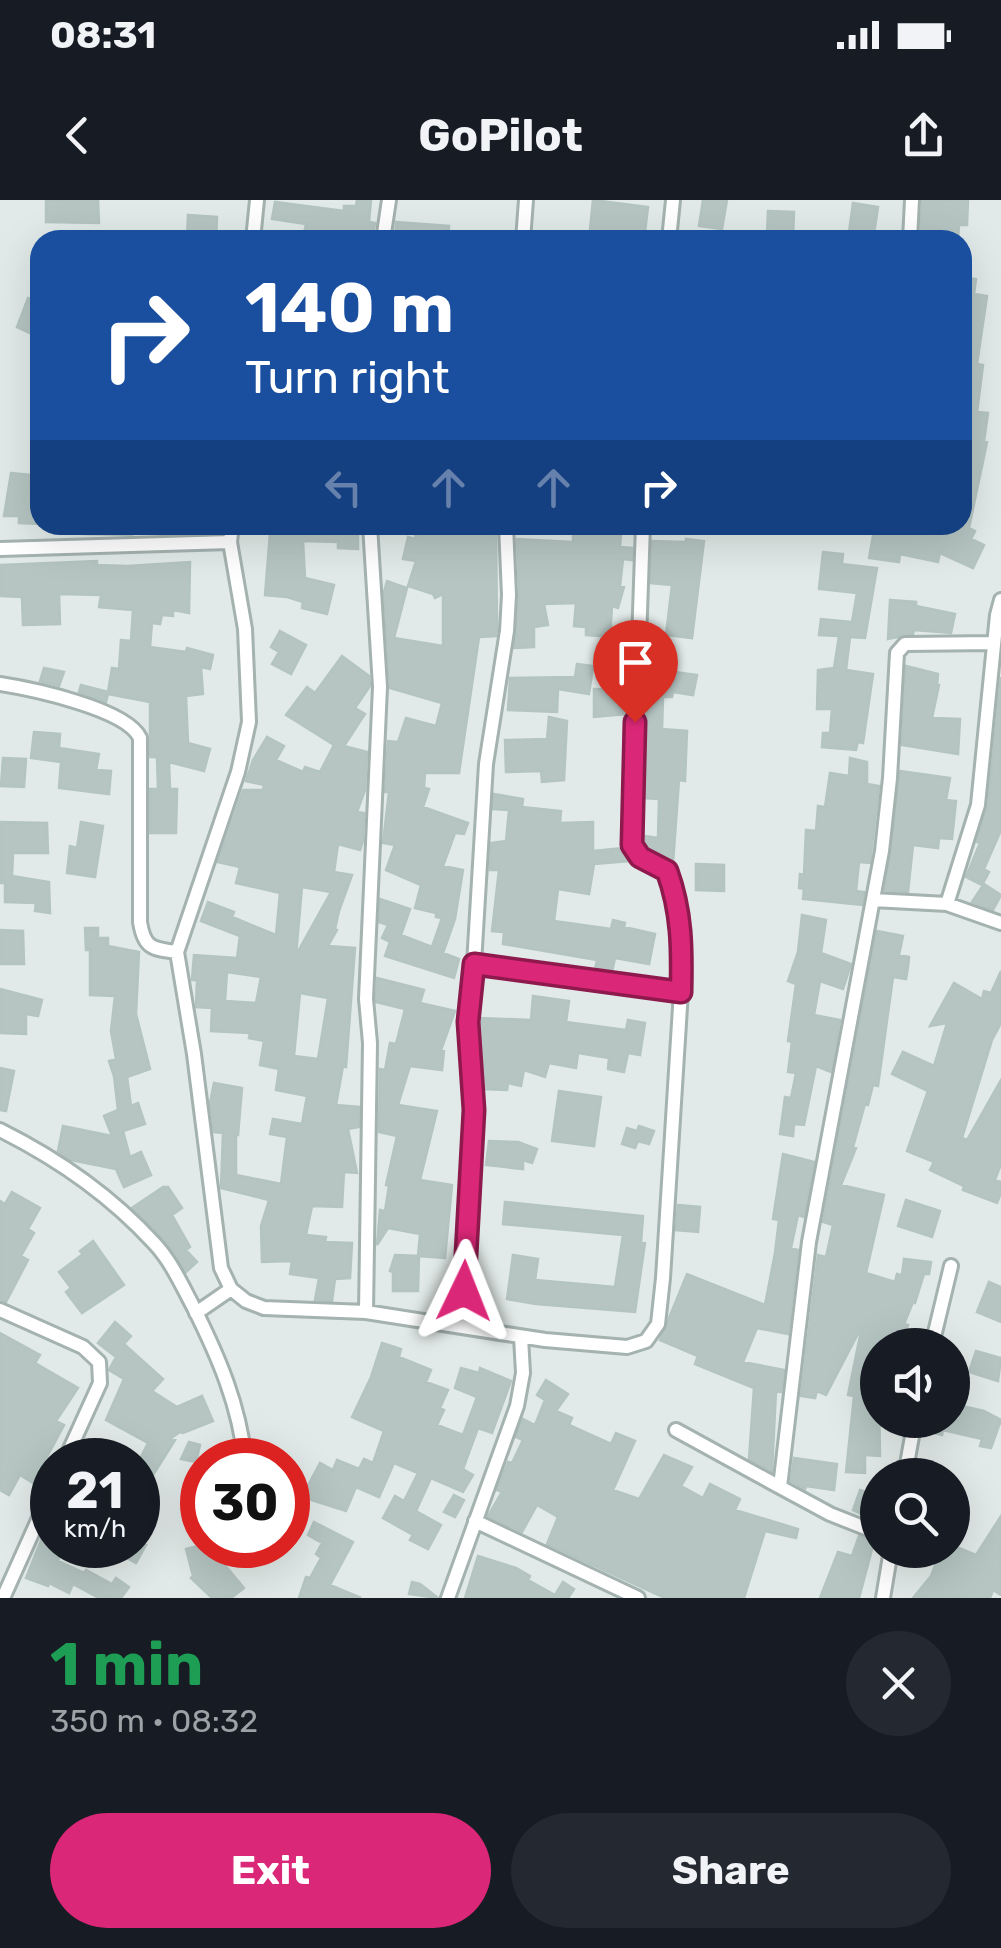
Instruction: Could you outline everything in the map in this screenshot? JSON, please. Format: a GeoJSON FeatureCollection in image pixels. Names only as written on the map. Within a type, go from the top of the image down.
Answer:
{"type":"FeatureCollection","features":[{"type":"Feature","properties":{"kind":"street"},"geometry":{"type":"LineString","coordinates":[[253,230],[257,200]]}},
{"type":"Feature","properties":{"kind":"street"},"geometry":{"type":"LineString","coordinates":[[384,230],[388,200]]}},
{"type":"Feature","properties":{"kind":"street"},"geometry":{"type":"LineString","coordinates":[[524,230],[526,200]]}},
{"type":"Feature","properties":{"kind":"street"},"geometry":{"type":"LineString","coordinates":[[670,230],[673,200]]}},
{"type":"Feature","properties":{"kind":"street"},"geometry":{"type":"LineString","coordinates":[[910,230],[912,200]]}},
{"type":"Feature","properties":{"kind":"street"},"geometry":{"type":"LineString","coordinates":[[231,535],[246,629],[249,722],[238,772],[177,952],[221,1268],[231,1289],[264,1308],[366,1312],[521,1336],[627,1347],[646,1341],[658,1324],[681,992],[682,932],[674,889],[667,871],[640,857],[632,845],[642,535]]}},
{"type":"Feature","properties":{"kind":"street"},"geometry":{"type":"LineString","coordinates":[[366,1312],[370,1043],[366,999],[380,686],[371,535]]}},
{"type":"Feature","properties":{"kind":"street"},"geometry":{"type":"LineString","coordinates":[[467,1326],[467,1218],[474,1110],[468,1022],[486,764],[507,631],[506,535]]}},
{"type":"Feature","properties":{"kind":"street"},"geometry":{"type":"LineString","coordinates":[[0,548],[230,542]]}},
{"type":"Feature","properties":{"kind":"street"},"geometry":{"type":"LineString","coordinates":[[946,904],[978,805],[1001,600]]}},
{"type":"Feature","properties":{"kind":"street"},"geometry":{"type":"LineString","coordinates":[[780,1487],[808,1242],[874,900],[890,778],[899,648],[905,644],[994,643]]}},
{"type":"Feature","properties":{"kind":"street"},"geometry":{"type":"LineString","coordinates":[[0,684],[96,709],[135,728],[140,738],[142,791],[143,940],[151,949],[177,952]]}},
{"type":"Feature","properties":{"kind":"street"},"geometry":{"type":"LineString","coordinates":[[874,900],[946,904],[1001,923]]}},
{"type":"Feature","properties":{"kind":"street"},"geometry":{"type":"LineString","coordinates":[[474,964],[681,992]]}},
{"type":"Feature","properties":{"kind":"street"},"geometry":{"type":"LineString","coordinates":[[0,1130],[68,1169],[154,1242],[171,1264],[218,1356],[235,1401],[241,1438]]}},
{"type":"Feature","properties":{"kind":"street"},"geometry":{"type":"LineString","coordinates":[[936,1328],[952,1266]]}},
{"type":"Feature","properties":{"kind":"street"},"geometry":{"type":"LineString","coordinates":[[196,1313],[231,1289]]}},
{"type":"Feature","properties":{"kind":"street"},"geometry":{"type":"LineString","coordinates":[[0,1310],[83,1347],[99,1362],[100,1383],[76,1438]]}},
{"type":"Feature","properties":{"kind":"street"},"geometry":{"type":"LineString","coordinates":[[448,1598],[517,1406],[524,1373],[521,1336]]}},
{"type":"Feature","properties":{"kind":"street"},"geometry":{"type":"LineString","coordinates":[[676,1430],[830,1514],[860,1526]]}},
{"type":"Feature","properties":{"kind":"street"},"geometry":{"type":"LineString","coordinates":[[475,1521],[614,1593],[638,1598]]}},
{"type":"Feature","properties":{"kind":"street"},"geometry":{"type":"LineString","coordinates":[[6,1595],[30,1539]]}},
{"type":"Feature","properties":{"kind":"street"},"geometry":{"type":"LineString","coordinates":[[883,1598],[889,1568]]}},
{"type":"Feature","properties":{"kind":"building"},"geometry":{"type":"Polygon","coordinates":[[[46,200],[98,200],[99,223],[46,222],[46,200]]]}},
{"type":"Feature","properties":{"kind":"building"},"geometry":{"type":"Polygon","coordinates":[[[357,200],[371,200],[369,222],[375,223],[374,230],[305,230],[306,224],[272,219],[275,202],[344,211],[344,206],[356,206],[357,200]]]}},
{"type":"Feature","properties":{"kind":"building"},"geometry":{"type":"Polygon","coordinates":[[[593,200],[648,207],[645,230],[590,230],[593,200]]]}},
{"type":"Feature","properties":{"kind":"building"},"geometry":{"type":"Polygon","coordinates":[[[703,200],[727,200],[722,229],[699,226],[703,200]]]}},
{"type":"Feature","properties":{"kind":"building"},"geometry":{"type":"Polygon","coordinates":[[[922,200],[968,200],[967,225],[959,225],[959,230],[920,230],[922,200]]]}},
{"type":"Feature","properties":{"kind":"building"},"geometry":{"type":"Polygon","coordinates":[[[853,203],[878,207],[875,230],[849,230],[853,203]]]}},
{"type":"Feature","properties":{"kind":"building"},"geometry":{"type":"Polygon","coordinates":[[[768,211],[794,212],[793,230],[767,230],[768,211]]]}},
{"type":"Feature","properties":{"kind":"building"},"geometry":{"type":"Polygon","coordinates":[[[188,215],[217,217],[216,230],[187,230],[188,215]]]}},
{"type":"Feature","properties":{"kind":"building"},"geometry":{"type":"Polygon","coordinates":[[[396,222],[449,226],[449,230],[396,230],[396,222]]]}},
{"type":"Feature","properties":{"kind":"building"},"geometry":{"type":"Polygon","coordinates":[[[972,278],[976,279],[974,294],[987,296],[977,364],[983,365],[977,412],[988,413],[984,441],[987,442],[972,514],[972,278]]]}},
{"type":"Feature","properties":{"kind":"building"},"geometry":{"type":"Polygon","coordinates":[[[28,298],[30,299],[30,333],[17,327],[28,298]]]}},
{"type":"Feature","properties":{"kind":"building"},"geometry":{"type":"Polygon","coordinates":[[[11,473],[30,475],[30,524],[19,523],[19,516],[4,516],[11,473]]]}},
{"type":"Feature","properties":{"kind":"building"},"geometry":{"type":"Polygon","coordinates":[[[972,530],[975,531],[971,539],[984,545],[973,568],[940,553],[938,562],[900,554],[899,562],[869,558],[873,535],[972,535],[972,530]]]}},
{"type":"Feature","properties":{"kind":"building"},"geometry":{"type":"Polygon","coordinates":[[[270,535],[358,535],[358,549],[338,548],[338,542],[303,541],[305,578],[334,585],[327,614],[302,608],[303,602],[287,597],[265,595],[270,535]]]}},
{"type":"Feature","properties":{"kind":"building"},"geometry":{"type":"Polygon","coordinates":[[[415,535],[496,535],[497,630],[496,636],[479,637],[459,773],[425,773],[424,788],[429,789],[423,807],[468,823],[464,834],[455,833],[443,866],[463,870],[455,919],[443,953],[459,959],[454,978],[385,956],[390,942],[382,938],[388,925],[379,922],[380,899],[410,909],[401,935],[432,947],[442,918],[415,908],[421,885],[386,870],[395,845],[383,843],[389,792],[385,792],[388,741],[398,742],[406,718],[436,726],[442,703],[390,688],[384,592],[387,581],[407,588],[394,638],[443,646],[443,594],[435,598],[408,586],[416,561],[403,559],[408,537],[416,539],[415,535]]]}},
{"type":"Feature","properties":{"kind":"building"},"geometry":{"type":"Polygon","coordinates":[[[573,535],[621,535],[620,547],[632,548],[632,560],[623,559],[620,586],[624,587],[618,608],[612,606],[610,637],[586,635],[586,627],[574,626],[576,603],[544,604],[548,625],[534,627],[534,647],[514,648],[519,595],[517,539],[573,542],[573,535]]]}},
{"type":"Feature","properties":{"kind":"building"},"geometry":{"type":"Polygon","coordinates":[[[652,541],[704,541],[692,638],[666,635],[672,585],[651,583],[652,541]]]}},
{"type":"Feature","properties":{"kind":"building"},"geometry":{"type":"Polygon","coordinates":[[[823,552],[843,554],[842,564],[877,568],[865,638],[850,637],[846,670],[873,674],[863,743],[858,742],[856,750],[822,747],[823,733],[830,733],[832,709],[817,709],[818,670],[834,668],[839,636],[819,635],[821,619],[852,622],[857,593],[819,589],[823,552]]]}},
{"type":"Feature","properties":{"kind":"building"},"geometry":{"type":"Polygon","coordinates":[[[97,561],[97,565],[127,566],[190,562],[189,613],[173,610],[173,616],[162,615],[160,624],[152,623],[150,647],[186,652],[187,648],[213,655],[210,669],[201,667],[203,694],[186,696],[188,743],[210,749],[204,771],[169,762],[170,789],[177,789],[176,833],[150,833],[150,789],[158,789],[157,757],[150,757],[150,702],[108,694],[106,702],[79,692],[81,685],[108,692],[112,668],[119,669],[121,640],[131,641],[133,610],[99,607],[101,595],[59,594],[60,624],[23,625],[22,597],[0,596],[0,565],[97,561]]]}},
{"type":"Feature","properties":{"kind":"building"},"geometry":{"type":"Polygon","coordinates":[[[890,600],[916,602],[916,606],[955,614],[951,633],[914,630],[913,634],[888,639],[890,600]]]}},
{"type":"Feature","properties":{"kind":"building"},"geometry":{"type":"Polygon","coordinates":[[[280,631],[306,645],[291,674],[272,664],[279,652],[271,647],[280,631]]]}},
{"type":"Feature","properties":{"kind":"building"},"geometry":{"type":"Polygon","coordinates":[[[342,656],[369,676],[370,686],[355,708],[365,714],[344,746],[367,752],[365,790],[357,812],[364,813],[363,841],[360,850],[338,844],[334,872],[352,875],[339,911],[337,930],[328,946],[355,948],[346,1067],[343,1066],[336,1105],[359,1107],[359,1127],[348,1129],[357,1173],[344,1172],[342,1207],[312,1206],[306,1235],[326,1237],[325,1242],[352,1243],[350,1278],[335,1279],[332,1301],[315,1300],[319,1278],[290,1274],[292,1261],[262,1262],[261,1226],[269,1200],[221,1188],[223,1133],[214,1132],[210,1103],[214,1083],[242,1088],[236,1175],[281,1184],[287,1137],[270,1134],[273,1119],[302,1124],[307,1096],[276,1090],[279,1069],[260,1065],[264,1041],[249,1038],[250,1033],[211,1031],[212,1008],[196,1007],[197,980],[192,980],[194,955],[237,958],[240,936],[201,921],[208,902],[234,912],[232,917],[276,935],[280,893],[236,883],[240,867],[218,862],[243,790],[263,790],[264,785],[246,781],[267,737],[284,746],[276,760],[303,772],[305,767],[320,772],[334,745],[286,715],[307,687],[315,693],[342,656]],[[302,887],[296,955],[331,892],[302,887]],[[227,972],[225,1001],[256,1003],[261,977],[227,972]],[[300,993],[294,1056],[318,1059],[328,998],[300,993]]]}},
{"type":"Feature","properties":{"kind":"building"},"geometry":{"type":"Polygon","coordinates":[[[577,664],[593,666],[589,694],[558,689],[557,712],[508,710],[510,678],[575,677],[577,664]]]}},
{"type":"Feature","properties":{"kind":"building"},"geometry":{"type":"Polygon","coordinates":[[[648,666],[675,667],[675,672],[697,675],[693,695],[673,692],[672,697],[663,697],[662,729],[687,731],[685,781],[679,780],[673,863],[644,844],[644,836],[658,838],[659,799],[644,798],[648,666]]]}},
{"type":"Feature","properties":{"kind":"building"},"geometry":{"type":"Polygon","coordinates":[[[906,666],[938,674],[932,718],[960,719],[958,754],[902,745],[906,666]]]}},
{"type":"Feature","properties":{"kind":"building"},"geometry":{"type":"Polygon","coordinates":[[[44,668],[64,672],[59,686],[40,681],[44,668]]]}},
{"type":"Feature","properties":{"kind":"building"},"geometry":{"type":"Polygon","coordinates":[[[1001,677],[1001,830],[984,869],[989,872],[982,885],[966,877],[980,843],[977,842],[988,806],[1001,677]]]}},
{"type":"Feature","properties":{"kind":"building"},"geometry":{"type":"Polygon","coordinates":[[[594,689],[627,690],[626,714],[594,717],[594,689]]]}},
{"type":"Feature","properties":{"kind":"building"},"geometry":{"type":"Polygon","coordinates":[[[549,717],[567,721],[564,780],[542,782],[541,771],[506,772],[505,740],[547,739],[549,717]]]}},
{"type":"Feature","properties":{"kind":"building"},"geometry":{"type":"Polygon","coordinates":[[[34,732],[60,734],[59,748],[99,754],[96,770],[111,771],[109,794],[59,788],[61,762],[31,758],[34,732]]]}},
{"type":"Feature","properties":{"kind":"building"},"geometry":{"type":"Polygon","coordinates":[[[3,758],[26,759],[24,787],[1,786],[3,758]]]}},
{"type":"Feature","properties":{"kind":"building"},"geometry":{"type":"Polygon","coordinates":[[[850,758],[867,762],[867,784],[879,786],[870,863],[859,862],[856,891],[864,892],[862,905],[803,899],[804,889],[799,888],[800,874],[804,875],[806,830],[816,831],[818,806],[825,807],[830,773],[849,776],[850,758]]]}},
{"type":"Feature","properties":{"kind":"building"},"geometry":{"type":"Polygon","coordinates":[[[900,771],[950,778],[946,800],[956,801],[952,839],[939,838],[938,848],[913,845],[908,892],[885,891],[900,771]]]}},
{"type":"Feature","properties":{"kind":"building"},"geometry":{"type":"Polygon","coordinates":[[[494,794],[523,799],[522,807],[561,811],[560,823],[593,822],[593,851],[623,848],[631,861],[594,864],[589,894],[558,889],[554,921],[611,929],[613,920],[625,923],[624,927],[655,934],[649,964],[615,958],[612,972],[595,970],[597,960],[503,944],[504,932],[492,931],[499,870],[490,870],[491,843],[506,841],[509,810],[493,809],[494,794]]]}},
{"type":"Feature","properties":{"kind":"building"},"geometry":{"type":"Polygon","coordinates":[[[0,822],[47,823],[48,853],[13,853],[12,876],[49,882],[50,913],[35,911],[36,903],[5,902],[5,883],[0,883],[0,822]]]}},
{"type":"Feature","properties":{"kind":"building"},"geometry":{"type":"Polygon","coordinates":[[[81,822],[103,826],[95,877],[67,873],[70,846],[77,848],[81,822]]]}},
{"type":"Feature","properties":{"kind":"building"},"geometry":{"type":"Polygon","coordinates":[[[696,864],[724,865],[724,891],[696,890],[696,864]]]}},
{"type":"Feature","properties":{"kind":"building"},"geometry":{"type":"Polygon","coordinates":[[[984,884],[1001,895],[993,910],[972,902],[984,884]]]}},
{"type":"Feature","properties":{"kind":"building"},"geometry":{"type":"Polygon","coordinates":[[[802,915],[826,920],[821,953],[851,964],[843,989],[820,981],[814,1015],[840,1020],[831,1072],[816,1066],[804,1125],[794,1124],[793,1136],[780,1134],[785,1097],[791,1098],[796,1073],[788,1072],[796,984],[788,981],[798,952],[802,915]]]}},
{"type":"Feature","properties":{"kind":"building"},"geometry":{"type":"Polygon","coordinates":[[[85,928],[98,928],[98,938],[108,938],[108,946],[139,952],[136,1014],[150,1069],[127,1077],[131,1106],[138,1103],[145,1124],[123,1131],[130,1157],[141,1152],[151,1175],[124,1187],[116,1169],[71,1160],[58,1151],[63,1126],[112,1136],[104,1116],[118,1110],[109,1061],[116,1059],[111,1031],[115,996],[90,995],[90,950],[86,950],[85,928]]]}},
{"type":"Feature","properties":{"kind":"building"},"geometry":{"type":"Polygon","coordinates":[[[0,930],[23,931],[24,964],[0,964],[0,930]]]}},
{"type":"Feature","properties":{"kind":"building"},"geometry":{"type":"Polygon","coordinates":[[[877,931],[903,936],[899,955],[909,957],[906,979],[893,977],[878,1086],[873,1085],[868,1105],[865,1104],[853,1147],[856,1148],[841,1185],[884,1195],[866,1273],[895,1282],[897,1274],[902,1275],[904,1259],[931,1262],[929,1274],[924,1274],[904,1324],[907,1328],[862,1326],[826,1395],[817,1391],[815,1398],[801,1396],[818,1255],[826,1257],[833,1225],[823,1222],[877,931]]]}},
{"type":"Feature","properties":{"kind":"building"},"geometry":{"type":"Polygon","coordinates":[[[1001,971],[1001,1023],[992,1040],[962,1138],[967,1140],[1001,1080],[1001,1164],[995,1180],[1001,1182],[1001,1193],[997,1203],[963,1190],[964,1186],[930,1170],[934,1162],[907,1151],[928,1091],[892,1074],[903,1052],[934,1066],[947,1023],[930,1026],[954,983],[982,999],[984,991],[991,993],[1001,971]]]}},
{"type":"Feature","properties":{"kind":"building"},"geometry":{"type":"Polygon","coordinates":[[[377,978],[424,990],[420,1003],[455,1011],[441,1050],[442,1070],[410,1066],[398,1105],[437,1111],[420,1180],[452,1185],[445,1258],[418,1256],[420,1234],[388,1228],[377,1245],[380,1210],[385,1211],[389,1186],[386,1185],[397,1136],[379,1132],[380,1069],[385,1070],[390,1043],[396,1044],[405,1009],[376,1002],[377,978]]]}},
{"type":"Feature","properties":{"kind":"building"},"geometry":{"type":"Polygon","coordinates":[[[0,989],[42,1000],[38,1016],[26,1014],[26,1034],[0,1033],[0,989]]]}},
{"type":"Feature","properties":{"kind":"building"},"geometry":{"type":"Polygon","coordinates":[[[533,996],[569,1001],[566,1022],[626,1030],[628,1020],[645,1023],[640,1055],[628,1053],[624,1072],[608,1069],[609,1058],[578,1053],[576,1068],[549,1063],[545,1077],[524,1070],[521,1086],[508,1083],[507,1090],[482,1089],[478,1040],[481,1018],[531,1020],[533,996]]]}},
{"type":"Feature","properties":{"kind":"building"},"geometry":{"type":"Polygon","coordinates":[[[0,1068],[14,1071],[6,1111],[0,1110],[0,1068]]]}},
{"type":"Feature","properties":{"kind":"building"},"geometry":{"type":"Polygon","coordinates":[[[559,1091],[601,1097],[594,1146],[552,1141],[559,1091]]]}},
{"type":"Feature","properties":{"kind":"building"},"geometry":{"type":"Polygon","coordinates":[[[639,1126],[654,1131],[649,1144],[638,1141],[635,1148],[622,1144],[627,1128],[637,1131],[639,1126]]]}},
{"type":"Feature","properties":{"kind":"building"},"geometry":{"type":"Polygon","coordinates":[[[489,1141],[518,1142],[537,1149],[532,1163],[523,1160],[523,1169],[486,1165],[489,1141]]]}},
{"type":"Feature","properties":{"kind":"building"},"geometry":{"type":"Polygon","coordinates":[[[783,1154],[814,1162],[804,1217],[798,1215],[791,1248],[798,1250],[788,1334],[757,1328],[743,1362],[784,1370],[781,1392],[776,1391],[772,1471],[749,1459],[754,1388],[695,1364],[698,1356],[660,1340],[687,1274],[765,1305],[779,1220],[773,1219],[783,1154]]]}},
{"type":"Feature","properties":{"kind":"building"},"geometry":{"type":"Polygon","coordinates":[[[168,1187],[182,1208],[172,1215],[190,1247],[186,1250],[197,1262],[186,1272],[168,1244],[132,1208],[168,1187]]]}},
{"type":"Feature","properties":{"kind":"building"},"geometry":{"type":"Polygon","coordinates":[[[12,1192],[40,1208],[28,1229],[34,1233],[21,1256],[28,1260],[6,1302],[0,1300],[0,1201],[5,1204],[12,1192]]]}},
{"type":"Feature","properties":{"kind":"building"},"geometry":{"type":"Polygon","coordinates":[[[906,1200],[940,1211],[932,1237],[898,1226],[906,1200]]]}},
{"type":"Feature","properties":{"kind":"building"},"geometry":{"type":"Polygon","coordinates":[[[505,1202],[643,1216],[641,1242],[645,1243],[635,1312],[507,1299],[513,1255],[538,1259],[535,1280],[615,1287],[623,1235],[503,1224],[505,1202]]]}},
{"type":"Feature","properties":{"kind":"building"},"geometry":{"type":"Polygon","coordinates":[[[678,1205],[700,1207],[698,1232],[676,1230],[678,1205]]]}},
{"type":"Feature","properties":{"kind":"building"},"geometry":{"type":"Polygon","coordinates":[[[93,1241],[124,1285],[82,1313],[66,1292],[71,1288],[59,1272],[93,1241]]]}},
{"type":"Feature","properties":{"kind":"building"},"geometry":{"type":"Polygon","coordinates":[[[395,1255],[419,1256],[418,1291],[393,1291],[390,1271],[395,1255]]]}},
{"type":"Feature","properties":{"kind":"building"},"geometry":{"type":"Polygon","coordinates":[[[989,1282],[1001,1287],[1001,1322],[977,1312],[989,1282]]]}},
{"type":"Feature","properties":{"kind":"building"},"geometry":{"type":"Polygon","coordinates":[[[115,1322],[131,1336],[124,1344],[163,1379],[152,1391],[177,1407],[202,1396],[213,1421],[170,1439],[175,1440],[160,1464],[160,1438],[139,1438],[106,1420],[124,1379],[109,1370],[116,1357],[98,1343],[115,1322]]]}},
{"type":"Feature","properties":{"kind":"building"},"geometry":{"type":"Polygon","coordinates":[[[0,1333],[40,1355],[35,1363],[78,1388],[56,1421],[64,1425],[57,1438],[30,1438],[30,1481],[20,1475],[9,1495],[0,1490],[0,1333]]]}},
{"type":"Feature","properties":{"kind":"building"},"geometry":{"type":"Polygon","coordinates":[[[860,1336],[860,1438],[880,1438],[880,1456],[860,1458],[860,1473],[846,1472],[854,1396],[848,1395],[860,1336]]]}},
{"type":"Feature","properties":{"kind":"building"},"geometry":{"type":"Polygon","coordinates":[[[382,1343],[401,1349],[399,1357],[431,1370],[426,1382],[448,1390],[437,1425],[463,1435],[477,1397],[455,1388],[461,1368],[479,1373],[480,1368],[511,1381],[492,1433],[478,1428],[463,1469],[473,1475],[463,1492],[431,1478],[416,1511],[441,1525],[428,1549],[410,1540],[413,1535],[383,1518],[395,1496],[404,1501],[418,1473],[394,1463],[379,1497],[356,1487],[346,1511],[310,1500],[310,1482],[320,1463],[333,1470],[337,1460],[359,1469],[364,1459],[373,1463],[384,1431],[352,1417],[382,1343]]]}},
{"type":"Feature","properties":{"kind":"building"},"geometry":{"type":"Polygon","coordinates":[[[976,1351],[1001,1358],[998,1381],[970,1372],[976,1351]]]}},
{"type":"Feature","properties":{"kind":"building"},"geometry":{"type":"Polygon","coordinates":[[[546,1380],[568,1394],[556,1411],[572,1418],[569,1425],[611,1444],[616,1433],[635,1441],[613,1490],[639,1499],[664,1455],[692,1467],[681,1486],[703,1498],[710,1484],[740,1499],[735,1510],[798,1529],[796,1538],[765,1531],[744,1598],[665,1598],[547,1544],[558,1517],[537,1505],[522,1532],[488,1516],[502,1492],[497,1490],[508,1462],[512,1463],[523,1440],[516,1437],[523,1419],[535,1425],[545,1400],[537,1395],[546,1380]]]}},
{"type":"Feature","properties":{"kind":"building"},"geometry":{"type":"Polygon","coordinates":[[[970,1408],[1001,1420],[991,1448],[980,1446],[982,1439],[970,1436],[970,1408]]]}},
{"type":"Feature","properties":{"kind":"building"},"geometry":{"type":"Polygon","coordinates":[[[794,1458],[837,1464],[834,1490],[806,1486],[805,1489],[791,1481],[794,1458]]]}},
{"type":"Feature","properties":{"kind":"building"},"geometry":{"type":"Polygon","coordinates":[[[860,1490],[860,1513],[853,1510],[860,1490]]]}},
{"type":"Feature","properties":{"kind":"building"},"geometry":{"type":"Polygon","coordinates":[[[454,1495],[464,1500],[455,1517],[444,1512],[454,1495]]]}},
{"type":"Feature","properties":{"kind":"building"},"geometry":{"type":"Polygon","coordinates":[[[1001,1516],[1001,1595],[993,1590],[990,1598],[913,1598],[934,1568],[970,1568],[970,1552],[976,1555],[1001,1516]]]}},
{"type":"Feature","properties":{"kind":"building"},"geometry":{"type":"Polygon","coordinates":[[[314,1522],[353,1542],[330,1585],[361,1598],[299,1598],[306,1577],[310,1578],[321,1558],[316,1554],[322,1543],[310,1536],[314,1522]]]}},
{"type":"Feature","properties":{"kind":"building"},"geometry":{"type":"Polygon","coordinates":[[[859,1536],[860,1568],[867,1568],[859,1598],[820,1598],[838,1552],[852,1556],[859,1536]]]}},
{"type":"Feature","properties":{"kind":"building"},"geometry":{"type":"Polygon","coordinates":[[[478,1556],[516,1568],[530,1576],[528,1580],[555,1595],[563,1582],[574,1589],[568,1598],[465,1598],[478,1556]]]}},
{"type":"Feature","properties":{"kind":"building"},"geometry":{"type":"Polygon","coordinates":[[[30,1568],[73,1568],[84,1573],[86,1570],[112,1584],[116,1578],[129,1587],[121,1598],[99,1598],[73,1584],[69,1593],[26,1578],[30,1568]]]}},
{"type":"Feature","properties":{"kind":"building"},"geometry":{"type":"Polygon","coordinates":[[[191,1568],[227,1568],[244,1588],[231,1598],[212,1598],[191,1568]]]}},
{"type":"Feature","properties":{"kind":"building"},"geometry":{"type":"Polygon","coordinates":[[[412,1582],[420,1584],[438,1598],[409,1594],[412,1582]]]}},
{"type":"Feature","properties":{"kind":"route"},"geometry":{"type":"LineString","coordinates":[[464,1291],[474,1110],[468,1022],[474,964],[681,992],[682,932],[674,889],[667,871],[640,857],[632,845],[635,722]]}}]}
